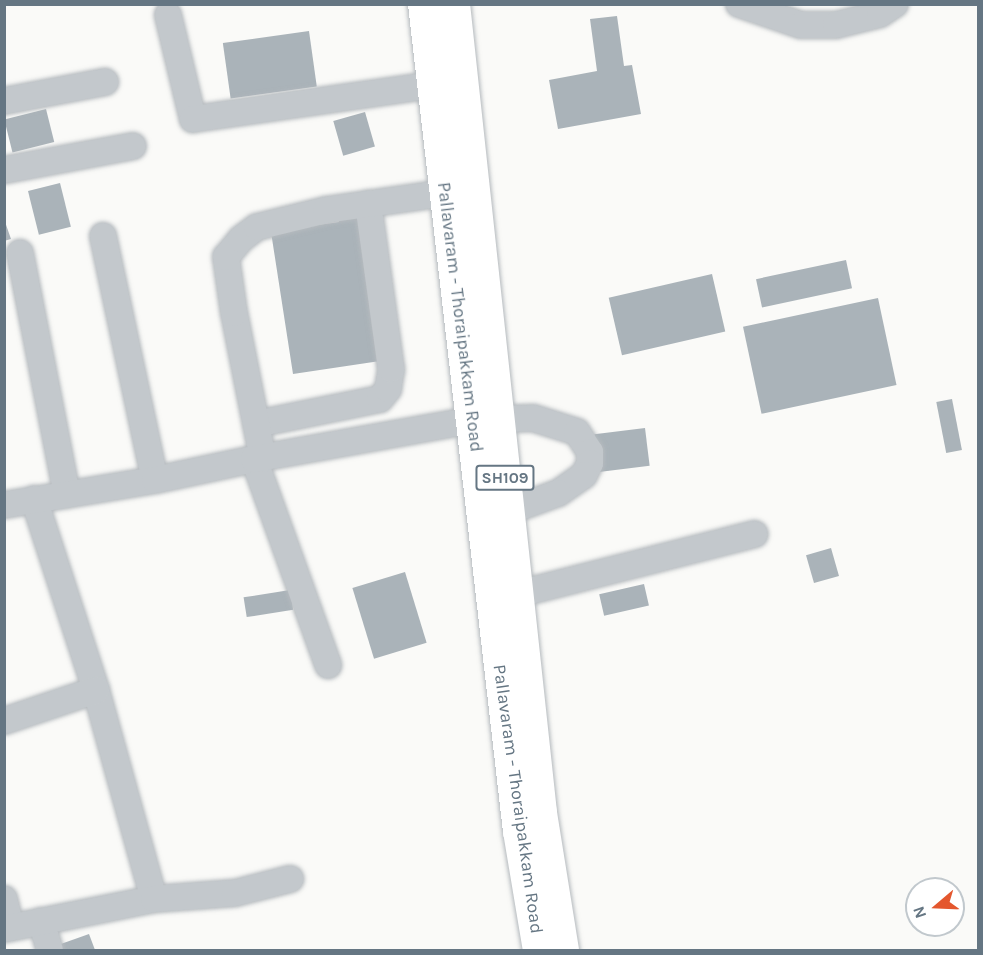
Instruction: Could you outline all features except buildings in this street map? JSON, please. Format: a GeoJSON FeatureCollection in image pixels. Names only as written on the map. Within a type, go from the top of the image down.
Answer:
{"type":"FeatureCollection","features":[{"type":"Feature","properties":{"kind":"main road","name":"Pallavaram - Thoraipakkam Road"},"geometry":{"type":"LineString","coordinates":[[424,4],[444,193],[486,419],[509,511],[540,813],[563,951]]}},
{"type":"Feature","properties":{"kind":"main road","name":"Pallavaram - Thoraipakkam Road"},"geometry":{"type":"LineString","coordinates":[[454,4],[519,831],[538,951]]}},
{"type":"Feature","properties":{"kind":"street"},"geometry":{"type":"LineString","coordinates":[[739,4],[801,25],[836,25],[880,14],[895,4]]}},
{"type":"Feature","properties":{"kind":"street"},"geometry":{"type":"LineString","coordinates":[[168,15],[193,119],[432,85]]}},
{"type":"Feature","properties":{"kind":"street"},"geometry":{"type":"LineString","coordinates":[[4,101],[105,82]]}},
{"type":"Feature","properties":{"kind":"street"},"geometry":{"type":"LineString","coordinates":[[4,170],[133,146]]}},
{"type":"Feature","properties":{"kind":"street"},"geometry":{"type":"LineString","coordinates":[[328,665],[259,459],[256,424],[234,313],[226,257],[241,239],[257,227],[326,210],[444,193]]}},
{"type":"Feature","properties":{"kind":"street"},"geometry":{"type":"LineString","coordinates":[[256,424],[380,399],[388,389],[391,369],[368,204]]}},
{"type":"Feature","properties":{"kind":"street"},"geometry":{"type":"LineString","coordinates":[[103,236],[155,480]]}},
{"type":"Feature","properties":{"kind":"street"},"geometry":{"type":"LineString","coordinates":[[20,253],[67,494]]}},
{"type":"Feature","properties":{"kind":"street"},"geometry":{"type":"LineString","coordinates":[[4,505],[155,480],[259,459],[486,419],[533,418],[577,432],[590,452],[590,463],[584,475],[558,493],[509,511]]}},
{"type":"Feature","properties":{"kind":"street"},"geometry":{"type":"LineString","coordinates":[[34,499],[96,690],[154,899]]}},
{"type":"Feature","properties":{"kind":"street"},"geometry":{"type":"LineString","coordinates":[[518,594],[755,534]]}},
{"type":"Feature","properties":{"kind":"street"},"geometry":{"type":"LineString","coordinates":[[4,721],[96,690]]}},
{"type":"Feature","properties":{"kind":"street"},"geometry":{"type":"LineString","coordinates":[[4,899],[8,928],[154,899],[235,893],[290,879]]}},
{"type":"Feature","properties":{"kind":"street"},"geometry":{"type":"LineString","coordinates":[[41,921],[50,951]]}}]}
